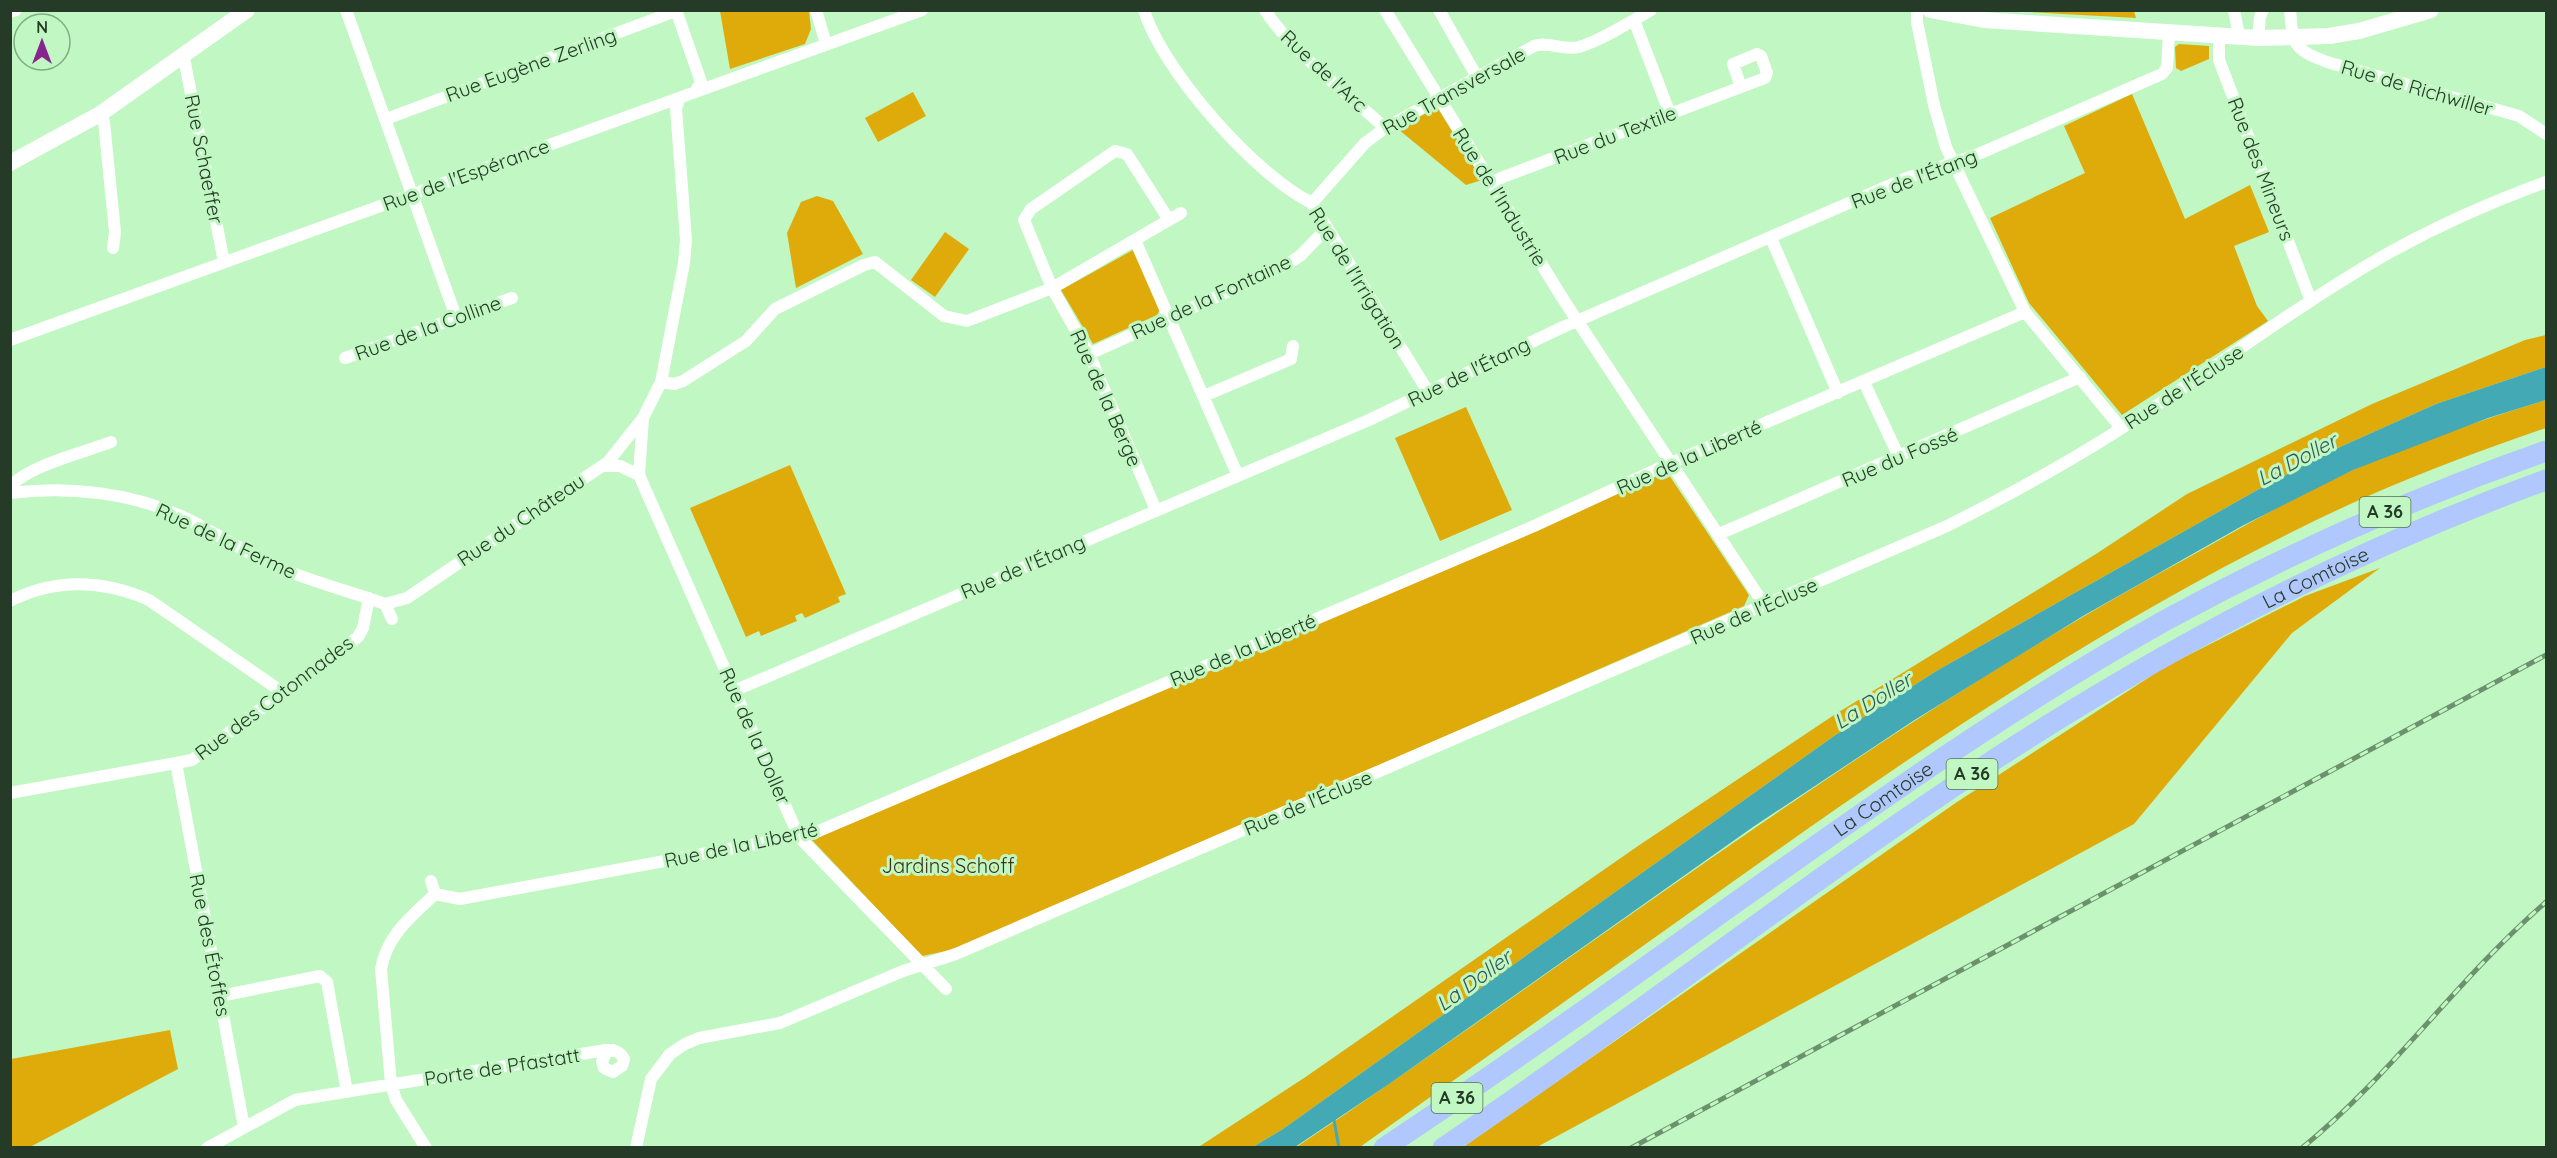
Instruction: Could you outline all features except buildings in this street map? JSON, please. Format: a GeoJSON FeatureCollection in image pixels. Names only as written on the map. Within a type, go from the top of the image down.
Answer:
{"type":"FeatureCollection","features":[{"type":"Feature","properties":{"kind":"highway","name":"La Comtoise"},"geometry":{"type":"LineString","coordinates":[[1384,1148],[1623,983],[1893,791],[2107,655],[2229,586],[2325,539],[2401,505],[2547,451]]}},
{"type":"Feature","properties":{"kind":"highway","name":"La Comtoise"},"geometry":{"type":"LineString","coordinates":[[1443,1148],[1894,827],[2067,714],[2182,645],[2327,571],[2490,500],[2547,480]]}},
{"type":"Feature","properties":{"kind":"main road"},"geometry":{"type":"LineString","coordinates":[[10,163],[100,114],[247,10]]}},
{"type":"Feature","properties":{"kind":"main road"},"geometry":{"type":"LineString","coordinates":[[1930,10],[1951,16],[2002,16],[2169,33],[2258,38],[2329,36],[2359,31],[2431,10]]}},
{"type":"Feature","properties":{"kind":"street"},"geometry":{"type":"LineString","coordinates":[[10,12],[16,10]]}},
{"type":"Feature","properties":{"kind":"street"},"geometry":{"type":"LineString","coordinates":[[346,10],[456,317]]}},
{"type":"Feature","properties":{"kind":"street"},"geometry":{"type":"LineString","coordinates":[[816,10],[826,44]]}},
{"type":"Feature","properties":{"kind":"street","name":"Rue de l'Espérance"},"geometry":{"type":"LineString","coordinates":[[10,340],[921,10]]}},
{"type":"Feature","properties":{"kind":"street","name":"Rue de l'Irrigation"},"geometry":{"type":"LineString","coordinates":[[1144,10],[1151,31],[1193,94],[1238,144],[1283,184],[1312,203],[1427,390]]}},
{"type":"Feature","properties":{"kind":"street","name":"Rue de l'Arc"},"geometry":{"type":"LineString","coordinates":[[1265,10],[1275,25],[1385,128]]}},
{"type":"Feature","properties":{"kind":"street","name":"Rue de l'Industrie"},"geometry":{"type":"LineString","coordinates":[[1385,10],[1490,184],[1670,463],[1766,606]]}},
{"type":"Feature","properties":{"kind":"street"},"geometry":{"type":"LineString","coordinates":[[1439,10],[1477,77]]}},
{"type":"Feature","properties":{"kind":"street","name":"Rue Transversale"},"geometry":{"type":"LineString","coordinates":[[1312,203],[1365,143],[1385,128],[1533,46],[1544,42],[1561,49],[1579,47],[1651,10]]}},
{"type":"Feature","properties":{"kind":"street"},"geometry":{"type":"LineString","coordinates":[[1917,10],[1917,22],[1934,105],[1946,147],[2025,312],[2121,428]]}},
{"type":"Feature","properties":{"kind":"street","name":"Rue des Mineurs"},"geometry":{"type":"LineString","coordinates":[[2234,10],[2219,60],[2312,301]]}},
{"type":"Feature","properties":{"kind":"street"},"geometry":{"type":"LineString","coordinates":[[2258,38],[2263,10]]}},
{"type":"Feature","properties":{"kind":"street"},"geometry":{"type":"LineString","coordinates":[[2290,10],[2292,38]]}},
{"type":"Feature","properties":{"kind":"street"},"geometry":{"type":"LineString","coordinates":[[676,11],[701,82],[695,92]]}},
{"type":"Feature","properties":{"kind":"street","name":"Rue Eugène Zerling"},"geometry":{"type":"LineString","coordinates":[[386,119],[676,11]]}},
{"type":"Feature","properties":{"kind":"street"},"geometry":{"type":"LineString","coordinates":[[1634,20],[1670,114]]}},
{"type":"Feature","properties":{"kind":"street","name":"Rue de l'Étang"},"geometry":{"type":"LineString","coordinates":[[736,690],[1373,417],[1578,321],[1904,179],[1954,163],[2162,74],[2168,68],[2169,33]]}},
{"type":"Feature","properties":{"kind":"street","name":"Rue de Richwiller"},"geometry":{"type":"LineString","coordinates":[[2292,38],[2302,53],[2519,116],[2547,134]]}},
{"type":"Feature","properties":{"kind":"street","name":"Rue Schaeffer"},"geometry":{"type":"LineString","coordinates":[[181,56],[185,63],[224,262]]}},
{"type":"Feature","properties":{"kind":"street","name":"Rue du Textile"},"geometry":{"type":"LineString","coordinates":[[1490,184],[1503,177],[1741,87]]}},
{"type":"Feature","properties":{"kind":"street","name":"Rue du Château"},"geometry":{"type":"LineString","coordinates":[[385,604],[407,598],[600,467],[623,446],[643,418],[661,382],[684,263],[686,240],[676,112],[680,98]]}},
{"type":"Feature","properties":{"kind":"street"},"geometry":{"type":"LineString","coordinates":[[100,114],[104,122],[115,232],[113,248]]}},
{"type":"Feature","properties":{"kind":"street","name":"Rue de la Berge"},"geometry":{"type":"LineString","coordinates":[[1156,510],[1089,354],[1052,288],[1024,225],[1026,214],[1109,152],[1127,154],[1169,220]]}},
{"type":"Feature","properties":{"kind":"street","name":"Rue de l'Écluse"},"geometry":{"type":"LineString","coordinates":[[636,1148],[651,1079],[670,1054],[685,1044],[699,1038],[780,1023],[922,965],[956,954],[1766,606],[1958,521],[2020,489],[2121,428],[2312,301],[2416,240],[2489,203],[2547,182]]}},
{"type":"Feature","properties":{"kind":"street"},"geometry":{"type":"LineString","coordinates":[[661,382],[674,384],[683,381],[746,341],[775,309],[875,262],[944,316],[967,321],[1052,288],[1181,213]]}},
{"type":"Feature","properties":{"kind":"street","name":"Rue de la Fontaine"},"geometry":{"type":"LineString","coordinates":[[1089,354],[1284,266],[1301,255],[1326,229]]}},
{"type":"Feature","properties":{"kind":"street"},"geometry":{"type":"LineString","coordinates":[[1770,238],[1838,393]]}},
{"type":"Feature","properties":{"kind":"street"},"geometry":{"type":"LineString","coordinates":[[1135,240],[1238,476]]}},
{"type":"Feature","properties":{"kind":"street","name":"Rue de la Colline"},"geometry":{"type":"LineString","coordinates":[[345,358],[512,298]]}},
{"type":"Feature","properties":{"kind":"street","name":"Rue de la Liberté"},"geometry":{"type":"LineString","coordinates":[[435,894],[460,899],[814,833],[1534,526],[1670,463],[2025,312]]}},
{"type":"Feature","properties":{"kind":"street"},"geometry":{"type":"LineString","coordinates":[[1204,396],[1290,359],[1293,346]]}},
{"type":"Feature","properties":{"kind":"street","name":"Rue du Fossé"},"geometry":{"type":"LineString","coordinates":[[1719,534],[2080,377]]}},
{"type":"Feature","properties":{"kind":"street"},"geometry":{"type":"LineString","coordinates":[[1864,382],[1899,457]]}},
{"type":"Feature","properties":{"kind":"street","name":"Rue du Château"},"geometry":{"type":"LineString","coordinates":[[639,475],[643,418]]}},
{"type":"Feature","properties":{"kind":"street"},"geometry":{"type":"LineString","coordinates":[[10,487],[36,470],[111,442]]}},
{"type":"Feature","properties":{"kind":"street"},"geometry":{"type":"LineString","coordinates":[[600,467],[620,466],[639,475]]}},
{"type":"Feature","properties":{"kind":"street","name":"Rue de la Doller"},"geometry":{"type":"LineString","coordinates":[[639,475],[736,690],[799,837],[946,989]]}},
{"type":"Feature","properties":{"kind":"street","name":"Rue de la Ferme"},"geometry":{"type":"LineString","coordinates":[[10,493],[33,490],[90,492],[142,502],[182,516],[289,572],[385,604]]}},
{"type":"Feature","properties":{"kind":"street"},"geometry":{"type":"LineString","coordinates":[[10,601],[46,587],[73,584],[91,584],[128,591],[149,600],[282,694]]}},
{"type":"Feature","properties":{"kind":"street","name":"Rue des Cotonnades"},"geometry":{"type":"LineString","coordinates":[[10,794],[192,760],[358,637],[363,628],[369,598]]}},
{"type":"Feature","properties":{"kind":"street"},"geometry":{"type":"LineString","coordinates":[[385,604],[392,619]]}},
{"type":"Feature","properties":{"kind":"street","name":"Rue des Étoffes"},"geometry":{"type":"LineString","coordinates":[[176,763],[244,1127]]}},
{"type":"Feature","properties":{"kind":"street"},"geometry":{"type":"LineString","coordinates":[[426,1148],[396,1100],[391,1084],[381,985],[383,956],[393,935],[435,894],[431,881]]}},
{"type":"Feature","properties":{"kind":"street"},"geometry":{"type":"LineString","coordinates":[[220,996],[320,976],[327,982],[347,1092]]}},
{"type":"Feature","properties":{"kind":"street","name":"Porte de Pfastatt"},"geometry":{"type":"LineString","coordinates":[[207,1148],[295,1100],[613,1050]]}},
{"type":"Feature","properties":{"kind":"green space"},"geometry":{"type":"Polygon","coordinates":[[[720,11],[809,11],[811,29],[805,44],[730,69],[720,11]]]}},
{"type":"Feature","properties":{"kind":"green space"},"geometry":{"type":"Polygon","coordinates":[[[2010,11],[2134,11],[2136,18],[2010,11]]]}},
{"type":"Feature","properties":{"kind":"green space"},"geometry":{"type":"Polygon","coordinates":[[[2179,44],[2209,46],[2209,59],[2181,71],[2176,68],[2175,47],[2179,44]]]}},
{"type":"Feature","properties":{"kind":"green space"},"geometry":{"type":"Polygon","coordinates":[[[913,92],[926,116],[878,142],[865,118],[913,92]]]}},
{"type":"Feature","properties":{"kind":"green space"},"geometry":{"type":"Polygon","coordinates":[[[2132,94],[2185,219],[2250,185],[2269,232],[2234,246],[2257,306],[2268,321],[2122,415],[2029,303],[1990,218],[2085,173],[2064,126],[2132,94]]]}},
{"type":"Feature","properties":{"kind":"green space"},"geometry":{"type":"Polygon","coordinates":[[[1437,107],[1482,180],[1466,185],[1398,129],[1437,107]]]}},
{"type":"Feature","properties":{"kind":"green space"},"geometry":{"type":"Polygon","coordinates":[[[817,196],[833,201],[863,254],[796,288],[787,233],[801,202],[817,196]]]}},
{"type":"Feature","properties":{"kind":"green space"},"geometry":{"type":"Polygon","coordinates":[[[945,232],[969,249],[935,297],[911,280],[945,232]]]}},
{"type":"Feature","properties":{"kind":"green space"},"geometry":{"type":"Polygon","coordinates":[[[1133,250],[1161,308],[1157,315],[1093,344],[1061,290],[1133,250]]]}},
{"type":"Feature","properties":{"kind":"green space"},"geometry":{"type":"Polygon","coordinates":[[[2546,335],[2546,367],[2436,404],[2340,447],[2268,484],[1938,670],[1834,736],[1283,1129],[1253,1147],[1197,1148],[1307,1076],[1638,846],[1834,715],[2096,554],[2187,494],[2372,404],[2525,340],[2546,335]]]}},
{"type":"Feature","properties":{"kind":"green space"},"geometry":{"type":"Polygon","coordinates":[[[2546,400],[2546,428],[2418,475],[2325,516],[2214,573],[2058,663],[1906,761],[1832,812],[1360,1147],[1295,1148],[1827,779],[1936,707],[2046,639],[2158,574],[2328,482],[2424,441],[2546,400]]]}},
{"type":"Feature","properties":{"kind":"green space"},"geometry":{"type":"Polygon","coordinates":[[[1466,407],[1512,510],[1440,541],[1395,438],[1466,407]]]}},
{"type":"Feature","properties":{"kind":"green space"},"geometry":{"type":"Polygon","coordinates":[[[790,465],[846,594],[838,597],[840,602],[805,618],[802,613],[795,616],[797,621],[761,636],[759,631],[746,637],[690,508],[790,465]]]}},
{"type":"Feature","properties":{"kind":"green space","name":"Jardins Schoff"},"geometry":{"type":"Polygon","coordinates":[[[1667,472],[1749,595],[1744,606],[956,949],[922,956],[811,839],[1667,472]]]}},
{"type":"Feature","properties":{"kind":"green space"},"geometry":{"type":"Polygon","coordinates":[[[2380,568],[2292,633],[2134,824],[1537,1147],[1462,1148],[1957,802],[2165,667],[2305,596],[2380,568]]]}},
{"type":"Feature","properties":{"kind":"green space"},"geometry":{"type":"Polygon","coordinates":[[[170,1030],[178,1069],[30,1147],[11,1147],[11,1059],[170,1030]]]}},
{"type":"Feature","properties":{"kind":"water","name":"La Doller"},"geometry":{"type":"Polygon","coordinates":[[[2546,367],[2546,400],[2488,418],[2353,470],[2242,526],[2083,616],[1913,721],[1753,827],[1389,1084],[1295,1147],[1253,1147],[1283,1129],[1834,736],[1938,670],[2268,484],[2340,447],[2436,404],[2546,367]]]}},
{"type":"Feature","properties":{"kind":"waterway"},"geometry":{"type":"LineString","coordinates":[[1334,1120],[1339,1148]]}},
{"type":"Feature","properties":{"kind":"railway"},"geometry":{"type":"LineString","coordinates":[[1631,1148],[2546,655]]}},
{"type":"Feature","properties":{"kind":"railway"},"geometry":{"type":"LineString","coordinates":[[2302,1148],[2366,1089],[2483,962],[2546,902]]}}]}
